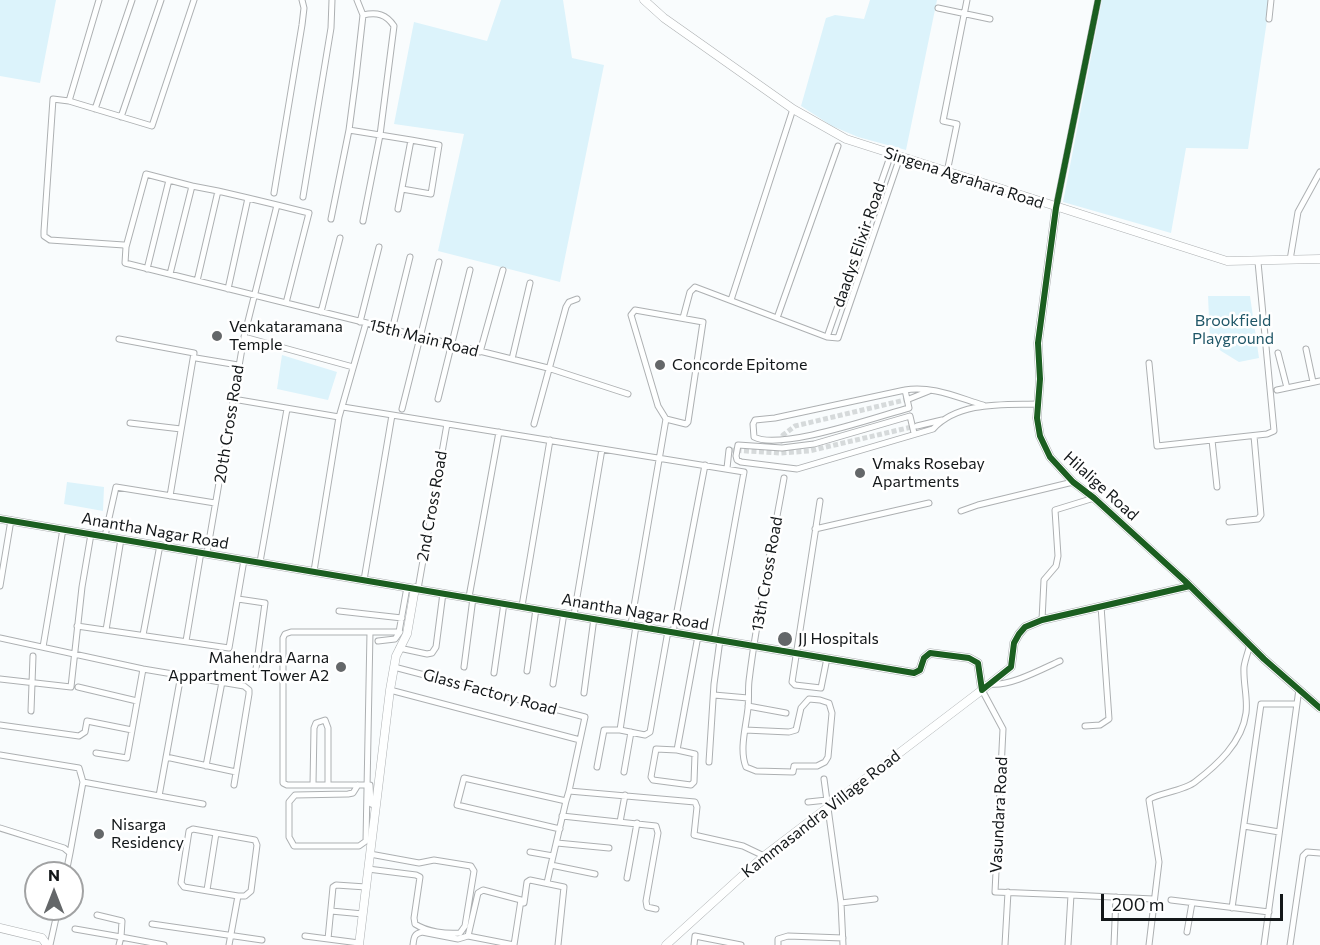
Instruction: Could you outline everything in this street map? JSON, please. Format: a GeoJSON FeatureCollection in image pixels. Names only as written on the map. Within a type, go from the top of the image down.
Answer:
{"type":"FeatureCollection","features":[{"type":"Feature","properties":{"kind":"street"},"geometry":{"type":"LineString","coordinates":[[69,101],[99,0]]}},
{"type":"Feature","properties":{"kind":"street"},"geometry":{"type":"LineString","coordinates":[[95,109],[132,0]]}},
{"type":"Feature","properties":{"kind":"street"},"geometry":{"type":"LineString","coordinates":[[121,117],[161,0]]}},
{"type":"Feature","properties":{"kind":"street"},"geometry":{"type":"LineString","coordinates":[[194,0],[152,126],[69,101],[53,99],[44,236],[50,240],[104,242],[126,247],[146,174],[309,213],[286,303]]}},
{"type":"Feature","properties":{"kind":"street"},"geometry":{"type":"LineString","coordinates":[[274,193],[302,25],[304,8],[302,0]]}},
{"type":"Feature","properties":{"kind":"street"},"geometry":{"type":"LineString","coordinates":[[303,197],[331,28],[332,0]]}},
{"type":"Feature","properties":{"kind":"street"},"geometry":{"type":"LineString","coordinates":[[331,219],[349,130],[363,15],[357,0]]}},
{"type":"Feature","properties":{"kind":"street","name":"Singena Agrahara Road"},"geometry":{"type":"LineString","coordinates":[[644,0],[664,18],[793,109],[846,139],[1227,261],[1320,259]]}},
{"type":"Feature","properties":{"kind":"street"},"geometry":{"type":"LineString","coordinates":[[947,172],[957,124],[943,121],[967,0]]}},
{"type":"Feature","properties":{"kind":"street"},"geometry":{"type":"LineString","coordinates":[[1056,208],[1098,0]]}},
{"type":"Feature","properties":{"kind":"street"},"geometry":{"type":"LineString","coordinates":[[1269,19],[1271,0]]}},
{"type":"Feature","properties":{"kind":"street"},"geometry":{"type":"LineString","coordinates":[[938,8],[990,19]]}},
{"type":"Feature","properties":{"kind":"street"},"geometry":{"type":"LineString","coordinates":[[363,15],[381,14],[388,18],[394,26],[380,135],[363,221]]}},
{"type":"Feature","properties":{"kind":"street"},"geometry":{"type":"LineString","coordinates":[[730,300],[793,109]]}},
{"type":"Feature","properties":{"kind":"street"},"geometry":{"type":"LineString","coordinates":[[349,130],[439,145],[431,194],[402,189]]}},
{"type":"Feature","properties":{"kind":"street"},"geometry":{"type":"LineString","coordinates":[[398,209],[411,140]]}},
{"type":"Feature","properties":{"kind":"street"},"geometry":{"type":"LineString","coordinates":[[777,318],[838,146]]}},
{"type":"Feature","properties":{"kind":"street","name":"daadys Elixir Road"},"geometry":{"type":"LineString","coordinates":[[896,155],[838,338],[827,337],[896,155]]}},
{"type":"Feature","properties":{"kind":"street"},"geometry":{"type":"LineString","coordinates":[[1290,260],[1298,212],[1320,172]]}},
{"type":"Feature","properties":{"kind":"street"},"geometry":{"type":"LineString","coordinates":[[147,269],[169,180]]}},
{"type":"Feature","properties":{"kind":"street"},"geometry":{"type":"LineString","coordinates":[[170,274],[192,186]]}},
{"type":"Feature","properties":{"kind":"street"},"geometry":{"type":"LineString","coordinates":[[197,281],[218,191]]}},
{"type":"Feature","properties":{"kind":"street"},"geometry":{"type":"LineString","coordinates":[[228,289],[248,198]]}},
{"type":"Feature","properties":{"kind":"street","name":"20th Cross Road"},"geometry":{"type":"LineString","coordinates":[[186,641],[215,503],[238,365],[277,205]]}},
{"type":"Feature","properties":{"kind":"street","name":"Hilalige Road"},"geometry":{"type":"LineString","coordinates":[[1056,208],[1038,343],[1040,379],[1038,428],[1042,443],[1050,457],[1073,482],[1094,498],[1320,708]]}},
{"type":"Feature","properties":{"kind":"street"},"geometry":{"type":"LineString","coordinates":[[321,312],[340,238]]}},
{"type":"Feature","properties":{"kind":"street","name":"15th Main Road"},"geometry":{"type":"LineString","coordinates":[[126,247],[125,263],[548,368],[628,394]]}},
{"type":"Feature","properties":{"kind":"street"},"geometry":{"type":"LineString","coordinates":[[314,571],[339,417],[353,368],[379,247]]}},
{"type":"Feature","properties":{"kind":"street"},"geometry":{"type":"LineString","coordinates":[[392,330],[410,257]]}},
{"type":"Feature","properties":{"kind":"street"},"geometry":{"type":"LineString","coordinates":[[402,409],[422,337],[439,262]]}},
{"type":"Feature","properties":{"kind":"street"},"geometry":{"type":"LineString","coordinates":[[1149,363],[1156,444],[1161,446],[1254,436],[1274,431],[1258,262]]}},
{"type":"Feature","properties":{"kind":"street"},"geometry":{"type":"LineString","coordinates":[[438,399],[470,270]]}},
{"type":"Feature","properties":{"kind":"street"},"geometry":{"type":"LineString","coordinates":[[480,352],[503,270]]}},
{"type":"Feature","properties":{"kind":"street"},"geometry":{"type":"LineString","coordinates":[[512,359],[530,283]]}},
{"type":"Feature","properties":{"kind":"street"},"geometry":{"type":"LineString","coordinates":[[683,318],[690,292],[695,287],[827,337]]}},
{"type":"Feature","properties":{"kind":"street"},"geometry":{"type":"LineString","coordinates":[[534,424],[566,307],[569,302],[577,299]]}},
{"type":"Feature","properties":{"kind":"street"},"geometry":{"type":"LineString","coordinates":[[620,729],[666,419],[658,406],[631,315],[635,310],[703,322],[688,422],[666,419]]}},
{"type":"Feature","properties":{"kind":"street"},"geometry":{"type":"LineString","coordinates":[[244,338],[353,368]]}},
{"type":"Feature","properties":{"kind":"street"},"geometry":{"type":"LineString","coordinates":[[119,339],[194,353],[170,496]]}},
{"type":"Feature","properties":{"kind":"street"},"geometry":{"type":"LineString","coordinates":[[1277,390],[1317,382],[1306,348]]}},
{"type":"Feature","properties":{"kind":"street"},"geometry":{"type":"LineString","coordinates":[[1278,353],[1287,388]]}},
{"type":"Feature","properties":{"kind":"street"},"geometry":{"type":"LineString","coordinates":[[196,358],[238,365]]}},
{"type":"Feature","properties":{"kind":"street"},"geometry":{"type":"LineString","coordinates":[[914,434],[910,416],[814,444],[782,448],[754,437],[753,424],[755,420],[905,390],[930,390],[983,405],[1038,404]]}},
{"type":"Feature","properties":{"kind":"street"},"geometry":{"type":"LineString","coordinates":[[905,390],[909,408],[815,434],[770,443],[738,445],[737,460],[797,469],[933,429],[942,420]]}},
{"type":"Feature","properties":{"kind":"street"},"geometry":{"type":"LineString","coordinates":[[909,399],[930,390]]}},
{"type":"Feature","properties":{"kind":"street"},"geometry":{"type":"LineString","coordinates":[[233,399],[339,417]]}},
{"type":"Feature","properties":{"kind":"street"},"geometry":{"type":"LineString","coordinates":[[917,426],[942,420],[983,405]]}},
{"type":"Feature","properties":{"kind":"street"},"geometry":{"type":"LineString","coordinates":[[343,407],[744,472],[717,639],[709,762]]}},
{"type":"Feature","properties":{"kind":"street"},"geometry":{"type":"LineString","coordinates":[[260,562],[287,409]]}},
{"type":"Feature","properties":{"kind":"street"},"geometry":{"type":"LineString","coordinates":[[364,580],[392,415]]}},
{"type":"Feature","properties":{"kind":"street"},"geometry":{"type":"LineString","coordinates":[[130,423],[181,429]]}},
{"type":"Feature","properties":{"kind":"street","name":"2nd Cross Road"},"geometry":{"type":"LineString","coordinates":[[403,632],[402,618],[413,588],[447,424]]}},
{"type":"Feature","properties":{"kind":"street"},"geometry":{"type":"LineString","coordinates":[[464,667],[471,598],[500,432]]}},
{"type":"Feature","properties":{"kind":"street"},"geometry":{"type":"LineString","coordinates":[[1229,522],[1258,519],[1261,515],[1254,436]]}},
{"type":"Feature","properties":{"kind":"street"},"geometry":{"type":"LineString","coordinates":[[522,606],[550,440]]}},
{"type":"Feature","properties":{"kind":"street"},"geometry":{"type":"LineString","coordinates":[[1212,440],[1216,487]]}},
{"type":"Feature","properties":{"kind":"street"},"geometry":{"type":"LineString","coordinates":[[574,615],[602,449]]}},
{"type":"Feature","properties":{"kind":"street"},"geometry":{"type":"LineString","coordinates":[[727,468],[729,450]]}},
{"type":"Feature","properties":{"kind":"street"},"geometry":{"type":"LineString","coordinates":[[597,766],[604,730],[620,729],[645,735],[650,732],[705,465]]}},
{"type":"Feature","properties":{"kind":"street","name":"13th Cross Road"},"geometry":{"type":"LineString","coordinates":[[745,730],[789,732],[796,730],[801,708],[809,699],[820,700],[829,703],[832,713],[828,757],[825,762],[817,766],[794,766],[793,772],[756,771],[746,767],[743,759],[745,730],[748,706],[748,698],[754,645],[784,478]]}},
{"type":"Feature","properties":{"kind":"street"},"geometry":{"type":"LineString","coordinates":[[961,511],[1073,482]]}},
{"type":"Feature","properties":{"kind":"street"},"geometry":{"type":"LineString","coordinates":[[105,536],[116,487],[215,503]]}},
{"type":"Feature","properties":{"kind":"street"},"geometry":{"type":"LineString","coordinates":[[1042,620],[1044,580],[1056,566],[1058,555],[1055,510],[1094,498]]}},
{"type":"Feature","properties":{"kind":"street"},"geometry":{"type":"LineString","coordinates":[[820,501],[791,679],[795,685],[821,688],[826,658]]}},
{"type":"Feature","properties":{"kind":"street"},"geometry":{"type":"LineString","coordinates":[[815,529],[929,503]]}},
{"type":"Feature","properties":{"kind":"street","name":"Anantha Nagar Road"},"geometry":{"type":"LineString","coordinates":[[0,519],[914,673],[920,670],[924,658],[930,653],[969,658],[978,663],[982,690]]}},
{"type":"Feature","properties":{"kind":"street"},"geometry":{"type":"LineString","coordinates":[[0,586],[11,520]]}},
{"type":"Feature","properties":{"kind":"street"},"geometry":{"type":"LineString","coordinates":[[43,647],[63,529]]}},
{"type":"Feature","properties":{"kind":"street"},"geometry":{"type":"LineString","coordinates":[[0,679],[71,687],[77,626],[91,534]]}},
{"type":"Feature","properties":{"kind":"street"},"geometry":{"type":"LineString","coordinates":[[106,630],[121,539]]}},
{"type":"Feature","properties":{"kind":"street"},"geometry":{"type":"LineString","coordinates":[[143,635],[160,545]]}},
{"type":"Feature","properties":{"kind":"street"},"geometry":{"type":"LineString","coordinates":[[77,626],[229,648],[244,560]]}},
{"type":"Feature","properties":{"kind":"street"},"geometry":{"type":"LineString","coordinates":[[982,690],[1012,664],[1014,644],[1022,630],[1042,620],[1190,586]]}},
{"type":"Feature","properties":{"kind":"street"},"geometry":{"type":"LineString","coordinates":[[305,936],[359,944],[390,690],[413,588]]}},
{"type":"Feature","properties":{"kind":"street"},"geometry":{"type":"LineString","coordinates":[[399,648],[432,653],[436,647],[443,593]]}},
{"type":"Feature","properties":{"kind":"street"},"geometry":{"type":"LineString","coordinates":[[238,598],[265,603],[256,669]]}},
{"type":"Feature","properties":{"kind":"street"},"geometry":{"type":"LineString","coordinates":[[494,673],[504,603]]}},
{"type":"Feature","properties":{"kind":"street"},"geometry":{"type":"LineString","coordinates":[[1085,726],[1100,725],[1109,719],[1101,606]]}},
{"type":"Feature","properties":{"kind":"street"},"geometry":{"type":"LineString","coordinates":[[527,671],[536,609]]}},
{"type":"Feature","properties":{"kind":"street"},"geometry":{"type":"LineString","coordinates":[[339,611],[402,618]]}},
{"type":"Feature","properties":{"kind":"street"},"geometry":{"type":"LineString","coordinates":[[553,684],[564,613]]}},
{"type":"Feature","properties":{"kind":"street"},"geometry":{"type":"LineString","coordinates":[[584,693],[594,618]]}},
{"type":"Feature","properties":{"kind":"street"},"geometry":{"type":"LineString","coordinates":[[376,806],[371,804],[371,787],[366,784],[287,785],[282,779],[283,638],[285,634],[291,632],[403,632]]}},
{"type":"Feature","properties":{"kind":"street"},"geometry":{"type":"LineString","coordinates":[[357,785],[353,793],[348,794],[295,795],[291,798],[289,837],[294,846],[359,846],[366,841],[370,632]]}},
{"type":"Feature","properties":{"kind":"street"},"geometry":{"type":"LineString","coordinates":[[378,641],[394,639],[403,632]]}},
{"type":"Feature","properties":{"kind":"street"},"geometry":{"type":"LineString","coordinates":[[677,750],[698,636]]}},
{"type":"Feature","properties":{"kind":"street"},"geometry":{"type":"LineString","coordinates":[[0,638],[143,669],[244,686],[249,690],[234,785]]}},
{"type":"Feature","properties":{"kind":"street"},"geometry":{"type":"LineString","coordinates":[[1149,945],[1159,862],[1149,800],[1192,784],[1228,754],[1244,723],[1246,711],[1244,667],[1250,645]]}},
{"type":"Feature","properties":{"kind":"street"},"geometry":{"type":"LineString","coordinates":[[31,711],[33,656]]}},
{"type":"Feature","properties":{"kind":"street"},"geometry":{"type":"LineString","coordinates":[[990,684],[997,685],[1032,674],[1060,661]]}},
{"type":"Feature","properties":{"kind":"street","name":"Glass Factory Road"},"geometry":{"type":"LineString","coordinates":[[390,690],[580,740],[585,717],[394,667]]}},
{"type":"Feature","properties":{"kind":"street"},"geometry":{"type":"LineString","coordinates":[[96,753],[127,758],[143,669]]}},
{"type":"Feature","properties":{"kind":"street"},"geometry":{"type":"LineString","coordinates":[[159,796],[181,675]]}},
{"type":"Feature","properties":{"kind":"street"},"geometry":{"type":"LineString","coordinates":[[206,765],[222,682]]}},
{"type":"Feature","properties":{"kind":"street"},"geometry":{"type":"LineString","coordinates":[[78,687],[137,701]]}},
{"type":"Feature","properties":{"kind":"street"},"geometry":{"type":"LineString","coordinates":[[1264,945],[1299,689]]}},
{"type":"Feature","properties":{"kind":"street","name":"Vasundara Road"},"geometry":{"type":"LineString","coordinates":[[982,690],[1003,729],[995,892],[1153,899]]}},
{"type":"Feature","properties":{"kind":"street","name":"Kammasandra Village Road"},"geometry":{"type":"LineString","coordinates":[[666,945],[764,856],[828,804],[982,690]]}},
{"type":"Feature","properties":{"kind":"street"},"geometry":{"type":"LineString","coordinates":[[714,695],[748,698]]}},
{"type":"Feature","properties":{"kind":"street"},"geometry":{"type":"LineString","coordinates":[[1232,908],[1261,704],[1297,704]]}},
{"type":"Feature","properties":{"kind":"street"},"geometry":{"type":"LineString","coordinates":[[748,706],[786,713]]}},
{"type":"Feature","properties":{"kind":"street"},"geometry":{"type":"LineString","coordinates":[[313,784],[314,728],[316,723],[325,720],[328,728],[328,784]]}},
{"type":"Feature","properties":{"kind":"street"},"geometry":{"type":"LineString","coordinates":[[0,725],[79,736],[85,732],[87,721],[132,730]]}},
{"type":"Feature","properties":{"kind":"street"},"geometry":{"type":"LineString","coordinates":[[624,772],[631,732]]}},
{"type":"Feature","properties":{"kind":"street"},"geometry":{"type":"LineString","coordinates":[[547,883],[580,740]]}},
{"type":"Feature","properties":{"kind":"street"},"geometry":{"type":"LineString","coordinates":[[659,748],[677,750],[695,754],[694,782],[691,785],[655,782],[651,777],[654,751],[659,748]]}},
{"type":"Feature","properties":{"kind":"street"},"geometry":{"type":"LineString","coordinates":[[0,755],[79,768],[83,782],[68,861]]}},
{"type":"Feature","properties":{"kind":"street"},"geometry":{"type":"LineString","coordinates":[[166,757],[236,772]]}},
{"type":"Feature","properties":{"kind":"street"},"geometry":{"type":"LineString","coordinates":[[560,828],[457,806],[464,778],[566,801]]}},
{"type":"Feature","properties":{"kind":"street"},"geometry":{"type":"LineString","coordinates":[[824,779],[841,903],[843,945]]}},
{"type":"Feature","properties":{"kind":"street"},"geometry":{"type":"LineString","coordinates":[[83,782],[203,804]]}},
{"type":"Feature","properties":{"kind":"street"},"geometry":{"type":"LineString","coordinates":[[569,791],[695,802],[698,807],[694,835],[743,846],[764,856]]}},
{"type":"Feature","properties":{"kind":"street"},"geometry":{"type":"LineString","coordinates":[[621,822],[625,795]]}},
{"type":"Feature","properties":{"kind":"street"},"geometry":{"type":"LineString","coordinates":[[808,802],[828,804]]}},
{"type":"Feature","properties":{"kind":"street"},"geometry":{"type":"LineString","coordinates":[[562,816],[652,825],[658,829],[646,901],[647,907],[656,909]]}},
{"type":"Feature","properties":{"kind":"street"},"geometry":{"type":"LineString","coordinates":[[627,878],[637,823]]}},
{"type":"Feature","properties":{"kind":"street"},"geometry":{"type":"LineString","coordinates":[[1244,826],[1279,831]]}},
{"type":"Feature","properties":{"kind":"street"},"geometry":{"type":"LineString","coordinates":[[0,828],[64,848],[70,853]]}},
{"type":"Feature","properties":{"kind":"street"},"geometry":{"type":"LineString","coordinates":[[194,829],[255,840],[257,844],[251,891],[245,896],[238,896],[207,890],[190,889],[184,887],[182,883],[189,831],[194,829]]}},
{"type":"Feature","properties":{"kind":"street"},"geometry":{"type":"LineString","coordinates":[[207,890],[216,833]]}},
{"type":"Feature","properties":{"kind":"street"},"geometry":{"type":"LineString","coordinates":[[556,843],[609,848]]}},
{"type":"Feature","properties":{"kind":"street"},"geometry":{"type":"LineString","coordinates":[[530,852],[554,856]]}},
{"type":"Feature","properties":{"kind":"street"},"geometry":{"type":"LineString","coordinates":[[1290,945],[1303,856],[1307,852],[1320,852]]}},
{"type":"Feature","properties":{"kind":"street"},"geometry":{"type":"LineString","coordinates":[[368,869],[416,875],[420,878],[414,918],[415,924],[420,928],[450,934],[460,933],[465,926],[474,871],[471,866],[434,860],[419,863],[370,854]]}},
{"type":"Feature","properties":{"kind":"street"},"geometry":{"type":"LineString","coordinates":[[552,865],[595,874]]}},
{"type":"Feature","properties":{"kind":"street"},"geometry":{"type":"LineString","coordinates":[[515,945],[527,882],[530,880],[564,887],[558,945]]}},
{"type":"Feature","properties":{"kind":"street"},"geometry":{"type":"LineString","coordinates":[[327,939],[332,891],[336,885],[366,887]]}},
{"type":"Feature","properties":{"kind":"street"},"geometry":{"type":"LineString","coordinates":[[468,936],[478,893],[483,890],[521,900],[515,945]]}},
{"type":"Feature","properties":{"kind":"street"},"geometry":{"type":"LineString","coordinates":[[1005,945],[1008,892]]}},
{"type":"Feature","properties":{"kind":"street"},"geometry":{"type":"LineString","coordinates":[[1068,945],[1071,895]]}},
{"type":"Feature","properties":{"kind":"street"},"geometry":{"type":"LineString","coordinates":[[229,945],[238,896]]}},
{"type":"Feature","properties":{"kind":"street"},"geometry":{"type":"LineString","coordinates":[[1114,945],[1116,897]]}},
{"type":"Feature","properties":{"kind":"street"},"geometry":{"type":"LineString","coordinates":[[841,903],[875,899]]}},
{"type":"Feature","properties":{"kind":"street"},"geometry":{"type":"LineString","coordinates":[[1172,900],[1269,912]]}},
{"type":"Feature","properties":{"kind":"street"},"geometry":{"type":"LineString","coordinates":[[1187,932],[1192,903]]}},
{"type":"Feature","properties":{"kind":"street"},"geometry":{"type":"LineString","coordinates":[[331,911],[363,914]]}},
{"type":"Feature","properties":{"kind":"street"},"geometry":{"type":"LineString","coordinates":[[97,915],[122,921],[119,945]]}},
{"type":"Feature","properties":{"kind":"street"},"geometry":{"type":"LineString","coordinates":[[49,945],[55,921]]}},
{"type":"Feature","properties":{"kind":"street"},"geometry":{"type":"LineString","coordinates":[[152,924],[262,940]]}},
{"type":"Feature","properties":{"kind":"street"},"geometry":{"type":"LineString","coordinates":[[0,928],[42,938],[49,945]]}},
{"type":"Feature","properties":{"kind":"street"},"geometry":{"type":"LineString","coordinates":[[75,929],[164,945]]}},
{"type":"Feature","properties":{"kind":"street"},"geometry":{"type":"LineString","coordinates":[[412,945],[414,936],[422,932],[458,939],[468,936],[515,945]]}},
{"type":"Feature","properties":{"kind":"street"},"geometry":{"type":"LineString","coordinates":[[680,933],[741,945]]}},
{"type":"Feature","properties":{"kind":"street"},"geometry":{"type":"LineString","coordinates":[[694,945],[695,936]]}},
{"type":"Feature","properties":{"kind":"street"},"geometry":{"type":"LineString","coordinates":[[778,945],[778,939],[788,936],[843,938]]}},
{"type":"Feature","properties":{"kind":"green space"},"geometry":{"type":"Polygon","coordinates":[[[0,0],[56,0],[40,83],[0,76],[0,0]]]}},
{"type":"Feature","properties":{"kind":"green space"},"geometry":{"type":"Polygon","coordinates":[[[501,0],[563,0],[572,58],[604,65],[560,282],[438,251],[464,134],[394,124],[414,22],[487,41],[501,0]]]}},
{"type":"Feature","properties":{"kind":"green space"},"geometry":{"type":"Polygon","coordinates":[[[870,0],[937,0],[906,150],[858,137],[832,126],[801,106],[826,18],[835,15],[864,19],[870,0]]]}},
{"type":"Feature","properties":{"kind":"green space"},"geometry":{"type":"Polygon","coordinates":[[[1102,0],[1270,0],[1248,149],[1186,148],[1171,233],[1063,202],[1102,0]]]}},
{"type":"Feature","properties":{"kind":"green space","name":"Brookfield Playground"},"geometry":{"type":"Polygon","coordinates":[[[1208,296],[1250,296],[1259,358],[1239,362],[1221,351],[1210,340],[1208,296]]]}},
{"type":"Feature","properties":{"kind":"green space"},"geometry":{"type":"Polygon","coordinates":[[[282,355],[337,372],[328,400],[277,389],[282,355]]]}},
{"type":"Feature","properties":{"kind":"green space"},"geometry":{"type":"Polygon","coordinates":[[[67,482],[104,487],[103,511],[64,504],[67,482]]]}},
{"type":"Feature","properties":{"kind":"tunnel"},"geometry":{"type":"LineString","coordinates":[[777,450],[783,435],[795,426],[909,399]]}},
{"type":"Feature","properties":{"kind":"tunnel"},"geometry":{"type":"LineString","coordinates":[[729,450],[781,453],[809,451],[916,426]]}},
{"type":"Feature","properties":{"kind":"cycle path"},"geometry":{"type":"LineString","coordinates":[[1098,0],[1056,208],[1038,343],[1040,379],[1037,418],[1040,436],[1050,457],[1073,482],[1094,498],[1185,581],[1264,659],[1320,708]]}},
{"type":"Feature","properties":{"kind":"cycle path"},"geometry":{"type":"LineString","coordinates":[[0,519],[914,673],[920,670],[924,658],[930,653],[969,658],[978,663],[982,690],[1011,667],[1014,643],[1025,627],[1042,620],[1190,586]]}},
{"type":"Feature","properties":{"kind":"place","name":"Venkataramana Temple"},"geometry":{"type":"Point","coordinates":[217,336]}},
{"type":"Feature","properties":{"kind":"place","name":"Concorde Epitome"},"geometry":{"type":"Point","coordinates":[660,365]}},
{"type":"Feature","properties":{"kind":"place","name":"Vmaks Rosebay Apartments"},"geometry":{"type":"Point","coordinates":[860,473]}},
{"type":"Feature","properties":{"kind":"place","name":"JJ Hospitals"},"geometry":{"type":"Point","coordinates":[785,639]}},
{"type":"Feature","properties":{"kind":"place","name":"Mahendra Aarna Appartment Tower A2"},"geometry":{"type":"Point","coordinates":[341,667]}},
{"type":"Feature","properties":{"kind":"place","name":"Nisarga Residency"},"geometry":{"type":"Point","coordinates":[99,834]}}]}
